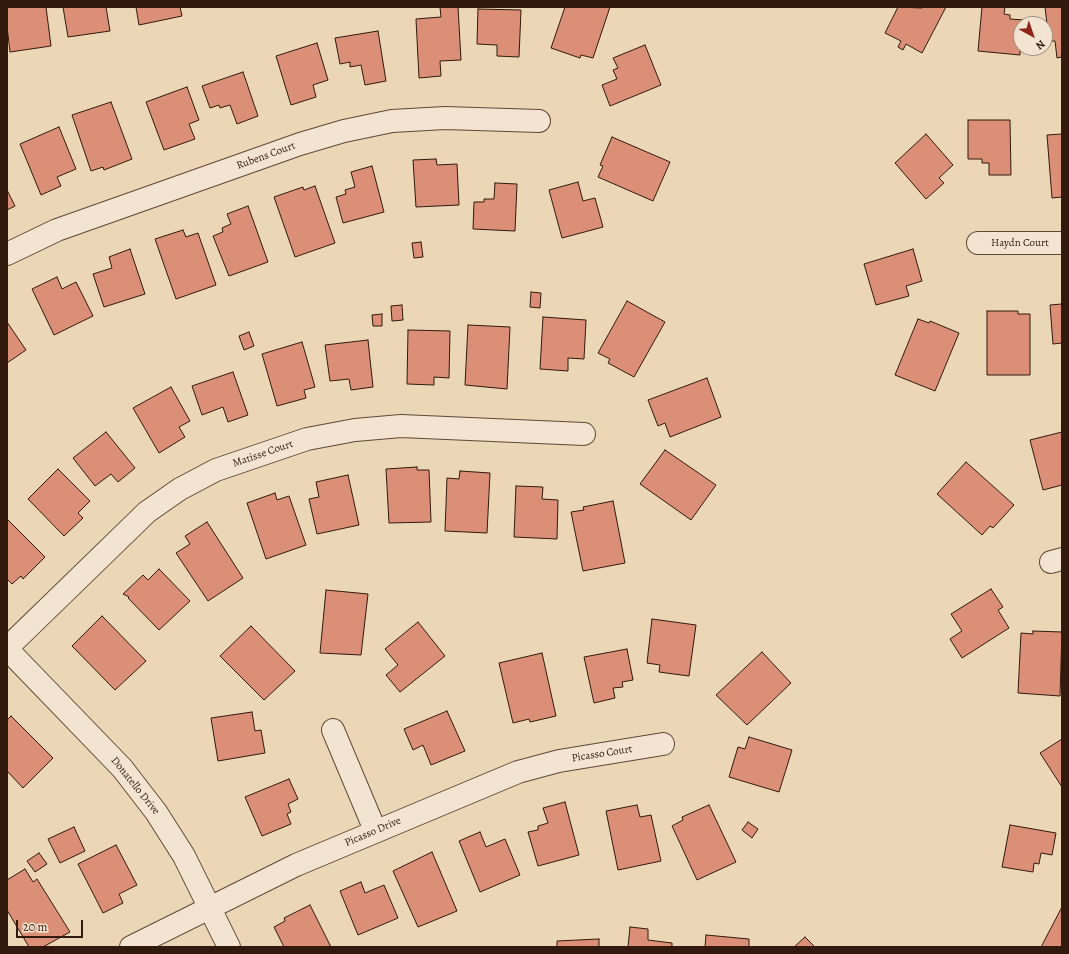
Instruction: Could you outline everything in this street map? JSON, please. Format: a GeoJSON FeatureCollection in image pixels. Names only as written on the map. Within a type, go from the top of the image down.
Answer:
{"type":"FeatureCollection","features":[{"type":"Feature","properties":{"kind":"street","name":"Rubens Court"},"geometry":{"type":"LineString","coordinates":[[7,254],[58,230],[300,144],[344,131],[392,122],[445,118],[539,121]]}},
{"type":"Feature","properties":{"kind":"street","name":"Haydn Court"},"geometry":{"type":"LineString","coordinates":[[978,243],[1062,243]]}},
{"type":"Feature","properties":{"kind":"street","name":"Matisse Court"},"geometry":{"type":"LineString","coordinates":[[7,649],[147,512],[180,489],[223,468],[307,439],[355,430],[401,426],[584,434]]}},
{"type":"Feature","properties":{"kind":"street","name":"Donatello Drive"},"geometry":{"type":"LineString","coordinates":[[7,649],[127,774],[156,812],[184,856],[229,947]]}},
{"type":"Feature","properties":{"kind":"street"},"geometry":{"type":"LineString","coordinates":[[333,730],[375,830]]}},
{"type":"Feature","properties":{"kind":"street","name":"Picasso Court"},"geometry":{"type":"LineString","coordinates":[[541,765],[663,744]]}},
{"type":"Feature","properties":{"kind":"street","name":"Picasso Drive"},"geometry":{"type":"LineString","coordinates":[[131,947],[296,865],[375,830],[518,772],[541,765]]}},
{"type":"Feature","properties":{"kind":"building"},"geometry":{"type":"Polygon","coordinates":[[[7,7],[46,7],[51,46],[10,52],[7,27],[7,7]]]}},
{"type":"Feature","properties":{"kind":"building"},"geometry":{"type":"Polygon","coordinates":[[[63,7],[106,7],[110,31],[68,37],[63,7]]]}},
{"type":"Feature","properties":{"kind":"building"},"geometry":{"type":"Polygon","coordinates":[[[136,7],[180,7],[182,16],[139,25],[136,7]]]}},
{"type":"Feature","properties":{"kind":"building"},"geometry":{"type":"Polygon","coordinates":[[[440,7],[458,7],[461,60],[440,61],[441,76],[419,78],[416,19],[441,17],[440,7]]]}},
{"type":"Feature","properties":{"kind":"building"},"geometry":{"type":"Polygon","coordinates":[[[565,7],[610,7],[593,58],[581,55],[580,58],[551,48],[565,7]]]}},
{"type":"Feature","properties":{"kind":"building"},"geometry":{"type":"Polygon","coordinates":[[[898,7],[946,7],[922,53],[906,44],[903,50],[898,47],[901,41],[885,33],[898,7]]]}},
{"type":"Feature","properties":{"kind":"building"},"geometry":{"type":"Polygon","coordinates":[[[982,7],[1005,7],[1004,14],[1010,15],[1010,19],[1013,19],[1013,54],[978,51],[982,7]]]}},
{"type":"Feature","properties":{"kind":"building"},"geometry":{"type":"Polygon","coordinates":[[[1045,7],[1062,7],[1062,57],[1057,58],[1055,41],[1053,41],[1053,16],[1046,16],[1045,7]]]}},
{"type":"Feature","properties":{"kind":"building"},"geometry":{"type":"Polygon","coordinates":[[[478,9],[521,10],[519,57],[497,56],[497,45],[477,44],[478,9]]]}},
{"type":"Feature","properties":{"kind":"building"},"geometry":{"type":"Polygon","coordinates":[[[378,31],[386,81],[365,85],[361,65],[350,67],[350,62],[340,64],[335,38],[378,31]]]}},
{"type":"Feature","properties":{"kind":"building"},"geometry":{"type":"Polygon","coordinates":[[[317,43],[328,80],[313,85],[316,97],[291,105],[276,56],[317,43]]]}},
{"type":"Feature","properties":{"kind":"building"},"geometry":{"type":"Polygon","coordinates":[[[645,45],[661,85],[610,106],[602,85],[617,79],[613,70],[618,68],[613,58],[645,45]]]}},
{"type":"Feature","properties":{"kind":"building"},"geometry":{"type":"Polygon","coordinates":[[[243,72],[258,116],[237,124],[230,105],[220,108],[219,105],[210,108],[202,86],[243,72]]]}},
{"type":"Feature","properties":{"kind":"building"},"geometry":{"type":"Polygon","coordinates":[[[187,87],[199,120],[189,124],[195,139],[164,150],[146,102],[187,87]]]}},
{"type":"Feature","properties":{"kind":"building"},"geometry":{"type":"Polygon","coordinates":[[[111,102],[132,159],[104,170],[103,167],[91,171],[72,115],[111,102]]]}},
{"type":"Feature","properties":{"kind":"building"},"geometry":{"type":"Polygon","coordinates":[[[968,120],[1010,120],[1011,175],[989,175],[989,163],[982,163],[982,159],[968,159],[968,120]]]}},
{"type":"Feature","properties":{"kind":"building"},"geometry":{"type":"Polygon","coordinates":[[[59,127],[76,169],[57,177],[61,186],[41,195],[20,144],[59,127]]]}},
{"type":"Feature","properties":{"kind":"building"},"geometry":{"type":"Polygon","coordinates":[[[926,134],[953,165],[939,178],[944,183],[926,199],[895,163],[926,134]]]}},
{"type":"Feature","properties":{"kind":"building"},"geometry":{"type":"Polygon","coordinates":[[[1062,134],[1062,197],[1052,198],[1047,135],[1062,134]]]}},
{"type":"Feature","properties":{"kind":"building"},"geometry":{"type":"Polygon","coordinates":[[[612,137],[670,162],[653,201],[598,177],[603,166],[600,165],[612,137]]]}},
{"type":"Feature","properties":{"kind":"building"},"geometry":{"type":"Polygon","coordinates":[[[436,159],[437,165],[457,164],[459,205],[416,207],[413,160],[436,159]]]}},
{"type":"Feature","properties":{"kind":"building"},"geometry":{"type":"Polygon","coordinates":[[[372,166],[384,212],[343,223],[336,197],[346,194],[345,190],[355,187],[351,172],[372,166]]]}},
{"type":"Feature","properties":{"kind":"building"},"geometry":{"type":"Polygon","coordinates":[[[578,182],[583,201],[595,198],[603,227],[562,238],[549,190],[578,182]]]}},
{"type":"Feature","properties":{"kind":"building"},"geometry":{"type":"Polygon","coordinates":[[[495,183],[517,184],[515,231],[473,229],[474,202],[484,202],[484,199],[494,199],[495,183]]]}},
{"type":"Feature","properties":{"kind":"building"},"geometry":{"type":"Polygon","coordinates":[[[315,186],[335,243],[295,257],[274,197],[303,187],[304,190],[315,186]]]}},
{"type":"Feature","properties":{"kind":"building"},"geometry":{"type":"Polygon","coordinates":[[[7,190],[15,206],[7,210],[7,190]]]}},
{"type":"Feature","properties":{"kind":"building"},"geometry":{"type":"Polygon","coordinates":[[[248,206],[268,262],[229,276],[213,236],[223,232],[222,228],[231,224],[227,214],[248,206]]]}},
{"type":"Feature","properties":{"kind":"building"},"geometry":{"type":"Polygon","coordinates":[[[183,230],[186,237],[198,233],[216,285],[176,299],[155,239],[183,230]]]}},
{"type":"Feature","properties":{"kind":"building"},"geometry":{"type":"Polygon","coordinates":[[[421,242],[423,257],[414,258],[412,243],[421,242]]]}},
{"type":"Feature","properties":{"kind":"building"},"geometry":{"type":"Polygon","coordinates":[[[130,249],[145,294],[104,307],[93,274],[112,268],[109,257],[130,249]]]}},
{"type":"Feature","properties":{"kind":"building"},"geometry":{"type":"Polygon","coordinates":[[[913,249],[922,281],[906,286],[909,296],[876,305],[864,264],[913,249]]]}},
{"type":"Feature","properties":{"kind":"building"},"geometry":{"type":"Polygon","coordinates":[[[57,277],[62,289],[76,282],[93,316],[54,335],[32,289],[57,277]]]}},
{"type":"Feature","properties":{"kind":"building"},"geometry":{"type":"Polygon","coordinates":[[[531,292],[541,293],[540,308],[530,307],[531,292]]]}},
{"type":"Feature","properties":{"kind":"building"},"geometry":{"type":"Polygon","coordinates":[[[627,301],[665,322],[634,377],[608,363],[610,359],[598,353],[627,301]]]}},
{"type":"Feature","properties":{"kind":"building"},"geometry":{"type":"Polygon","coordinates":[[[1062,304],[1062,343],[1053,344],[1050,305],[1062,304]]]}},
{"type":"Feature","properties":{"kind":"building"},"geometry":{"type":"Polygon","coordinates":[[[402,305],[403,320],[392,321],[391,306],[402,305]]]}},
{"type":"Feature","properties":{"kind":"building"},"geometry":{"type":"Polygon","coordinates":[[[987,311],[1018,311],[1018,314],[1030,314],[1030,375],[987,375],[987,311]]]}},
{"type":"Feature","properties":{"kind":"building"},"geometry":{"type":"Polygon","coordinates":[[[382,314],[382,326],[373,326],[372,315],[382,314]]]}},
{"type":"Feature","properties":{"kind":"building"},"geometry":{"type":"Polygon","coordinates":[[[543,317],[586,320],[584,359],[568,358],[568,371],[540,369],[543,317]]]}},
{"type":"Feature","properties":{"kind":"building"},"geometry":{"type":"Polygon","coordinates":[[[918,319],[929,323],[930,321],[959,333],[935,391],[895,375],[918,319]]]}},
{"type":"Feature","properties":{"kind":"building"},"geometry":{"type":"Polygon","coordinates":[[[7,322],[26,350],[7,363],[7,322]]]}},
{"type":"Feature","properties":{"kind":"building"},"geometry":{"type":"Polygon","coordinates":[[[468,325],[510,327],[507,389],[465,385],[468,325]]]}},
{"type":"Feature","properties":{"kind":"building"},"geometry":{"type":"Polygon","coordinates":[[[408,330],[450,331],[449,378],[434,377],[434,385],[407,384],[408,330]]]}},
{"type":"Feature","properties":{"kind":"building"},"geometry":{"type":"Polygon","coordinates":[[[249,332],[254,346],[244,350],[239,336],[249,332]]]}},
{"type":"Feature","properties":{"kind":"building"},"geometry":{"type":"Polygon","coordinates":[[[368,340],[373,387],[351,390],[349,379],[330,381],[325,345],[368,340]]]}},
{"type":"Feature","properties":{"kind":"building"},"geometry":{"type":"Polygon","coordinates":[[[302,342],[315,387],[304,390],[306,398],[277,406],[262,354],[302,342]]]}},
{"type":"Feature","properties":{"kind":"building"},"geometry":{"type":"Polygon","coordinates":[[[233,372],[248,415],[228,422],[223,407],[202,415],[192,386],[233,372]]]}},
{"type":"Feature","properties":{"kind":"building"},"geometry":{"type":"Polygon","coordinates":[[[707,378],[721,417],[670,437],[665,423],[658,426],[648,400],[707,378]]]}},
{"type":"Feature","properties":{"kind":"building"},"geometry":{"type":"Polygon","coordinates":[[[171,387],[190,421],[179,427],[185,437],[159,453],[133,408],[171,387]]]}},
{"type":"Feature","properties":{"kind":"building"},"geometry":{"type":"Polygon","coordinates":[[[106,432],[135,468],[118,482],[111,474],[95,486],[73,458],[106,432]]]}},
{"type":"Feature","properties":{"kind":"building"},"geometry":{"type":"Polygon","coordinates":[[[1062,432],[1062,485],[1043,490],[1030,440],[1062,432]]]}},
{"type":"Feature","properties":{"kind":"building"},"geometry":{"type":"Polygon","coordinates":[[[665,450],[716,485],[691,520],[640,484],[665,450]]]}},
{"type":"Feature","properties":{"kind":"building"},"geometry":{"type":"Polygon","coordinates":[[[966,462],[1014,505],[993,528],[990,526],[982,535],[937,494],[966,462]]]}},
{"type":"Feature","properties":{"kind":"building"},"geometry":{"type":"Polygon","coordinates":[[[417,467],[417,470],[429,470],[431,522],[389,523],[386,469],[417,467]]]}},
{"type":"Feature","properties":{"kind":"building"},"geometry":{"type":"Polygon","coordinates":[[[58,469],[90,501],[78,513],[83,518],[64,536],[28,499],[58,469]]]}},
{"type":"Feature","properties":{"kind":"building"},"geometry":{"type":"Polygon","coordinates":[[[460,471],[490,473],[487,533],[445,531],[447,478],[459,479],[460,471]]]}},
{"type":"Feature","properties":{"kind":"building"},"geometry":{"type":"Polygon","coordinates":[[[348,475],[359,525],[317,534],[309,499],[319,497],[316,482],[348,475]]]}},
{"type":"Feature","properties":{"kind":"building"},"geometry":{"type":"Polygon","coordinates":[[[516,486],[543,487],[542,499],[558,500],[557,539],[514,537],[516,486]]]}},
{"type":"Feature","properties":{"kind":"building"},"geometry":{"type":"Polygon","coordinates":[[[275,493],[277,500],[289,496],[306,545],[266,559],[247,503],[275,493]]]}},
{"type":"Feature","properties":{"kind":"building"},"geometry":{"type":"Polygon","coordinates":[[[613,501],[625,563],[583,571],[571,512],[584,510],[583,507],[613,501]]]}},
{"type":"Feature","properties":{"kind":"building"},"geometry":{"type":"Polygon","coordinates":[[[7,519],[45,557],[23,579],[21,576],[12,584],[7,579],[7,519]]]}},
{"type":"Feature","properties":{"kind":"building"},"geometry":{"type":"Polygon","coordinates":[[[207,522],[243,578],[208,601],[176,553],[190,544],[185,536],[207,522]]]}},
{"type":"Feature","properties":{"kind":"building"},"geometry":{"type":"Polygon","coordinates":[[[159,569],[190,601],[159,630],[128,598],[129,597],[123,594],[143,575],[148,580],[159,569]]]}},
{"type":"Feature","properties":{"kind":"building"},"geometry":{"type":"Polygon","coordinates":[[[991,589],[1003,607],[998,610],[1009,628],[962,658],[950,639],[962,631],[951,614],[991,589]]]}},
{"type":"Feature","properties":{"kind":"building"},"geometry":{"type":"Polygon","coordinates":[[[326,590],[368,594],[361,655],[320,653],[326,590]]]}},
{"type":"Feature","properties":{"kind":"building"},"geometry":{"type":"Polygon","coordinates":[[[102,616],[146,661],[115,690],[72,646],[102,616]]]}},
{"type":"Feature","properties":{"kind":"building"},"geometry":{"type":"Polygon","coordinates":[[[652,619],[696,625],[689,676],[659,672],[660,665],[647,663],[652,619]]]}},
{"type":"Feature","properties":{"kind":"building"},"geometry":{"type":"Polygon","coordinates":[[[418,622],[445,656],[400,692],[386,675],[398,665],[385,649],[418,622]]]}},
{"type":"Feature","properties":{"kind":"building"},"geometry":{"type":"Polygon","coordinates":[[[251,626],[295,671],[264,700],[220,656],[251,626]]]}},
{"type":"Feature","properties":{"kind":"building"},"geometry":{"type":"Polygon","coordinates":[[[1033,631],[1062,632],[1060,696],[1018,693],[1021,633],[1033,634],[1033,631]]]}},
{"type":"Feature","properties":{"kind":"building"},"geometry":{"type":"Polygon","coordinates":[[[627,649],[633,680],[622,682],[623,687],[613,688],[615,698],[594,703],[584,657],[627,649]]]}},
{"type":"Feature","properties":{"kind":"building"},"geometry":{"type":"Polygon","coordinates":[[[762,652],[791,683],[747,725],[716,695],[762,652]]]}},
{"type":"Feature","properties":{"kind":"building"},"geometry":{"type":"Polygon","coordinates":[[[542,653],[556,716],[530,722],[529,719],[513,723],[499,663],[542,653]]]}},
{"type":"Feature","properties":{"kind":"building"},"geometry":{"type":"Polygon","coordinates":[[[447,711],[465,751],[431,765],[423,745],[413,750],[404,729],[447,711]]]}},
{"type":"Feature","properties":{"kind":"building"},"geometry":{"type":"Polygon","coordinates":[[[252,712],[255,731],[261,730],[265,753],[218,761],[211,718],[252,712]]]}},
{"type":"Feature","properties":{"kind":"building"},"geometry":{"type":"Polygon","coordinates":[[[11,716],[53,758],[23,788],[7,771],[7,720],[11,716]]]}},
{"type":"Feature","properties":{"kind":"building"},"geometry":{"type":"Polygon","coordinates":[[[749,737],[792,750],[779,792],[729,777],[738,747],[745,749],[749,737]]]}},
{"type":"Feature","properties":{"kind":"building"},"geometry":{"type":"Polygon","coordinates":[[[1062,739],[1062,787],[1040,753],[1062,739]]]}},
{"type":"Feature","properties":{"kind":"building"},"geometry":{"type":"Polygon","coordinates":[[[289,779],[298,799],[288,804],[291,812],[287,814],[291,824],[262,836],[245,797],[289,779]]]}},
{"type":"Feature","properties":{"kind":"building"},"geometry":{"type":"Polygon","coordinates":[[[565,802],[579,855],[538,866],[528,832],[538,830],[538,826],[548,823],[543,808],[565,802]]]}},
{"type":"Feature","properties":{"kind":"building"},"geometry":{"type":"Polygon","coordinates":[[[637,805],[640,817],[651,815],[661,861],[618,870],[606,811],[637,805]]]}},
{"type":"Feature","properties":{"kind":"building"},"geometry":{"type":"Polygon","coordinates":[[[709,805],[736,862],[697,880],[672,826],[683,820],[682,817],[709,805]]]}},
{"type":"Feature","properties":{"kind":"building"},"geometry":{"type":"Polygon","coordinates":[[[748,822],[758,829],[752,838],[742,830],[748,822]]]}},
{"type":"Feature","properties":{"kind":"building"},"geometry":{"type":"Polygon","coordinates":[[[1010,825],[1056,833],[1052,855],[1041,853],[1039,864],[1034,863],[1033,872],[1002,867],[1010,825]]]}},
{"type":"Feature","properties":{"kind":"building"},"geometry":{"type":"Polygon","coordinates":[[[74,827],[85,851],[60,863],[48,839],[74,827]]]}},
{"type":"Feature","properties":{"kind":"building"},"geometry":{"type":"Polygon","coordinates":[[[480,832],[486,847],[505,839],[520,875],[480,892],[459,841],[480,832]]]}},
{"type":"Feature","properties":{"kind":"building"},"geometry":{"type":"Polygon","coordinates":[[[116,845],[137,885],[119,894],[123,903],[103,913],[78,864],[116,845]]]}},
{"type":"Feature","properties":{"kind":"building"},"geometry":{"type":"Polygon","coordinates":[[[432,852],[457,911],[418,927],[393,871],[432,852]]]}},
{"type":"Feature","properties":{"kind":"building"},"geometry":{"type":"Polygon","coordinates":[[[39,853],[47,864],[35,872],[27,861],[39,853]]]}},
{"type":"Feature","properties":{"kind":"building"},"geometry":{"type":"Polygon","coordinates":[[[25,869],[33,882],[37,879],[70,932],[43,947],[29,947],[7,910],[7,880],[25,869]]]}},
{"type":"Feature","properties":{"kind":"building"},"geometry":{"type":"Polygon","coordinates":[[[361,882],[365,893],[384,885],[398,918],[358,935],[340,891],[361,882]]]}},
{"type":"Feature","properties":{"kind":"building"},"geometry":{"type":"Polygon","coordinates":[[[310,905],[331,947],[284,947],[274,927],[285,921],[284,918],[310,905]]]}},
{"type":"Feature","properties":{"kind":"building"},"geometry":{"type":"Polygon","coordinates":[[[1062,907],[1062,947],[1041,947],[1062,907]]]}},
{"type":"Feature","properties":{"kind":"building"},"geometry":{"type":"Polygon","coordinates":[[[630,927],[648,929],[648,940],[672,943],[672,947],[628,947],[630,927]]]}},
{"type":"Feature","properties":{"kind":"building"},"geometry":{"type":"Polygon","coordinates":[[[706,935],[749,939],[749,947],[705,947],[706,935]]]}},
{"type":"Feature","properties":{"kind":"building"},"geometry":{"type":"Polygon","coordinates":[[[805,937],[815,947],[794,947],[805,937]]]}},
{"type":"Feature","properties":{"kind":"building"},"geometry":{"type":"Polygon","coordinates":[[[599,939],[599,947],[557,947],[557,941],[599,939]]]}}]}
